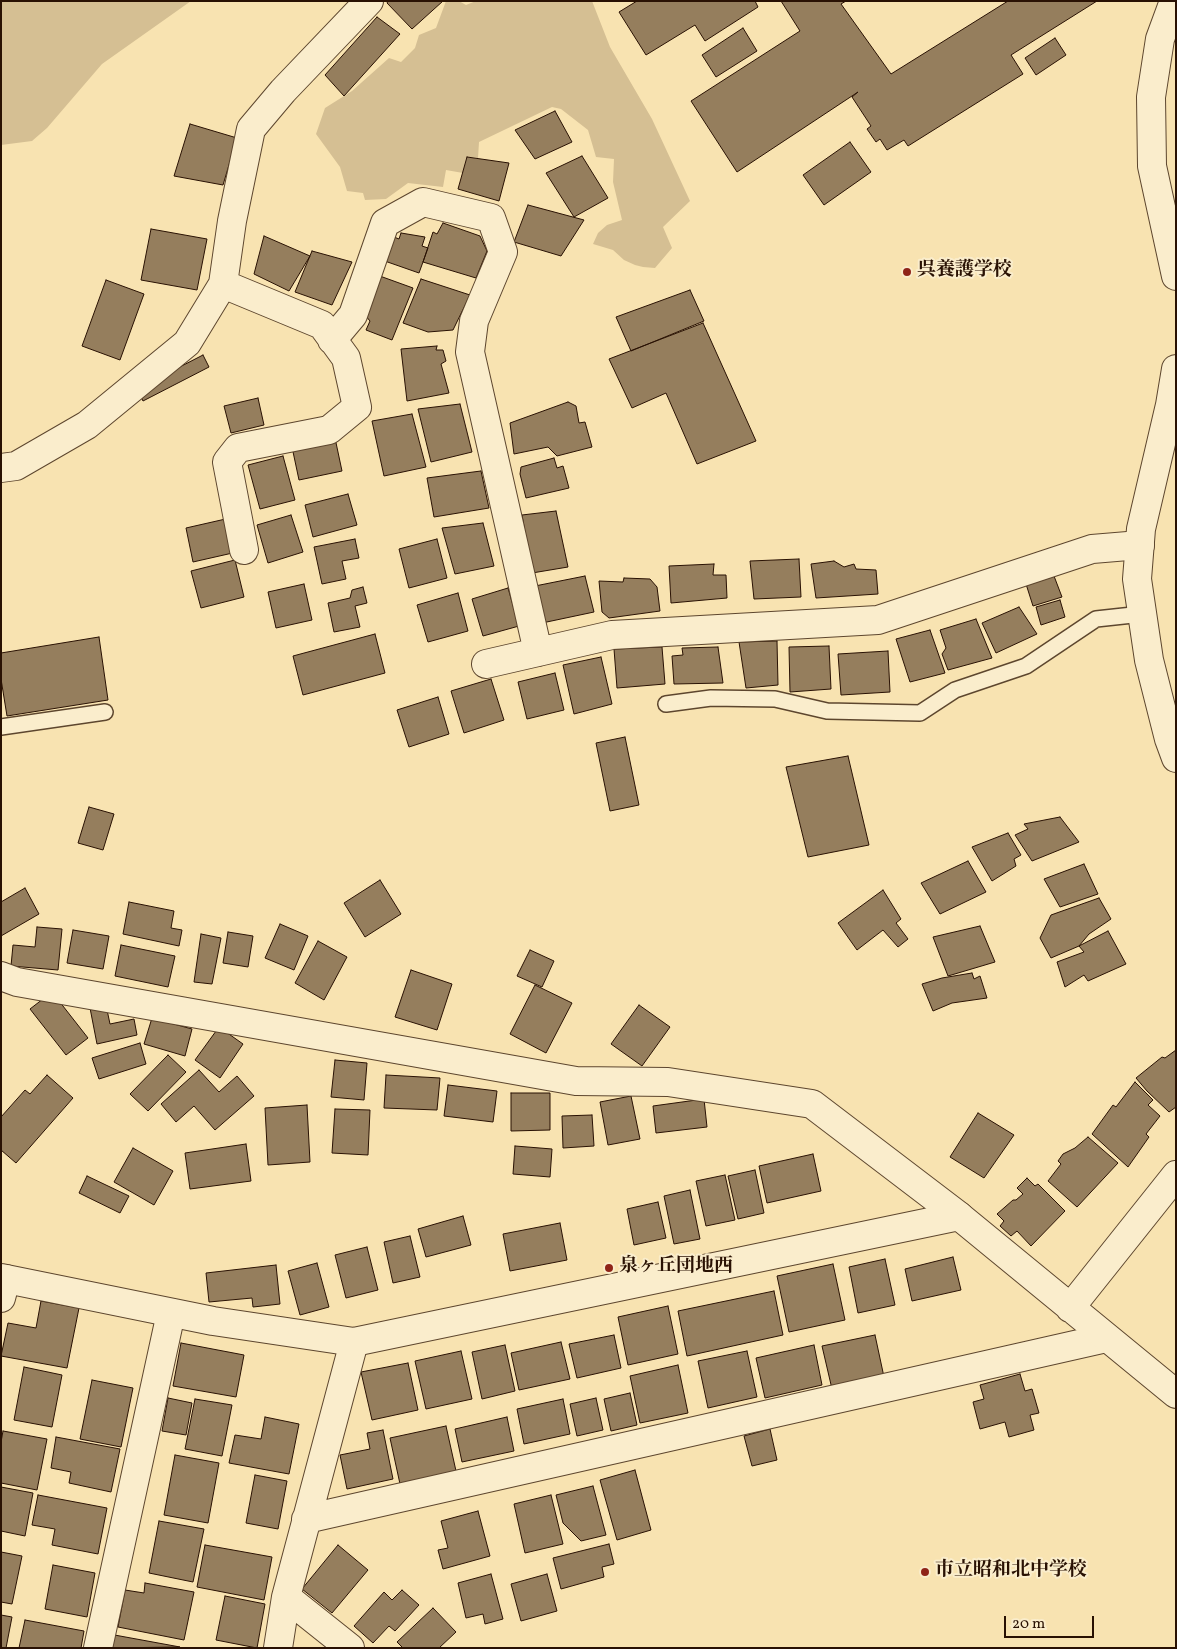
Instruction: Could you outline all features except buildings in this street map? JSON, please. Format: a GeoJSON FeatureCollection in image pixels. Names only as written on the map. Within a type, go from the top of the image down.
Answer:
{"type":"FeatureCollection","features":[{"type":"Feature","properties":{"kind":"street"},"geometry":{"type":"LineString","coordinates":[[1,468],[16,466],[87,425],[187,343],[223,284],[232,220],[252,130],[283,91],[370,1]]}},
{"type":"Feature","properties":{"kind":"street"},"geometry":{"type":"LineString","coordinates":[[1174,1],[1160,39],[1151,97],[1152,166],[1176,276]]}},
{"type":"Feature","properties":{"kind":"street"},"geometry":{"type":"LineString","coordinates":[[332,340],[354,315],[385,223],[423,202],[491,218],[503,252],[474,321],[470,352],[538,652]]}},
{"type":"Feature","properties":{"kind":"street"},"geometry":{"type":"LineString","coordinates":[[223,284],[322,325],[346,358],[357,407],[329,430],[238,448],[228,462],[244,550]]}},
{"type":"Feature","properties":{"kind":"street"},"geometry":{"type":"LineString","coordinates":[[1176,369],[1170,405],[1166,460],[1141,529],[1137,579],[1149,660],[1168,739],[1176,758]]}},
{"type":"Feature","properties":{"kind":"street"},"geometry":{"type":"LineString","coordinates":[[486,664],[612,635],[878,620],[1092,549],[1140,545]]}},
{"type":"Feature","properties":{"kind":"street"},"geometry":{"type":"LineString","coordinates":[[1,976],[17,982],[576,1081],[668,1082],[812,1104],[959,1216],[1176,1394]]}},
{"type":"Feature","properties":{"kind":"street"},"geometry":{"type":"LineString","coordinates":[[1070,1308],[1176,1175]]}},
{"type":"Feature","properties":{"kind":"street"},"geometry":{"type":"LineString","coordinates":[[3,1285],[213,1321],[354,1342],[959,1216]]}},
{"type":"Feature","properties":{"kind":"street"},"geometry":{"type":"LineString","coordinates":[[98,1648],[171,1313]]}},
{"type":"Feature","properties":{"kind":"street"},"geometry":{"type":"LineString","coordinates":[[306,1519],[1106,1338]]}},
{"type":"Feature","properties":{"kind":"street"},"geometry":{"type":"LineString","coordinates":[[278,1648],[286,1598],[354,1342]]}},
{"type":"Feature","properties":{"kind":"street"},"geometry":{"type":"LineString","coordinates":[[286,1598],[350,1648]]}},
{"type":"Feature","properties":{"kind":"lane"},"geometry":{"type":"LineString","coordinates":[[666,704],[712,698],[775,699],[827,712],[920,713],[955,690],[1026,666],[1096,619],[1142,614]]}},
{"type":"Feature","properties":{"kind":"lane"},"geometry":{"type":"LineString","coordinates":[[1,727],[105,712]]}},
{"type":"Feature","properties":{"kind":"shaded area"},"geometry":{"type":"Polygon","coordinates":[[[1,1],[191,1],[102,64],[47,128],[32,141],[1,145],[1,1]]]}},
{"type":"Feature","properties":{"kind":"shaded area"},"geometry":{"type":"Polygon","coordinates":[[[446,1],[459,1],[466,5],[476,1],[592,1],[610,47],[652,119],[690,201],[663,227],[672,248],[655,268],[635,265],[624,260],[613,250],[593,244],[598,233],[607,225],[622,220],[613,182],[614,159],[596,157],[588,130],[561,109],[552,107],[479,142],[478,158],[467,157],[463,173],[446,170],[443,187],[408,183],[386,199],[365,200],[363,193],[347,191],[340,167],[316,134],[325,108],[352,91],[389,58],[401,62],[415,48],[419,35],[436,28],[446,1]]]}},
{"type":"Feature","properties":{"kind":"place","name":"呉養護学校"},"geometry":{"type":"Point","coordinates":[907,272]}},
{"type":"Feature","properties":{"kind":"place","name":"泉ヶ丘団地西"},"geometry":{"type":"Point","coordinates":[609,1268]}},
{"type":"Feature","properties":{"kind":"place","name":"市立昭和北中学校"},"geometry":{"type":"Point","coordinates":[925,1572]}}]}
